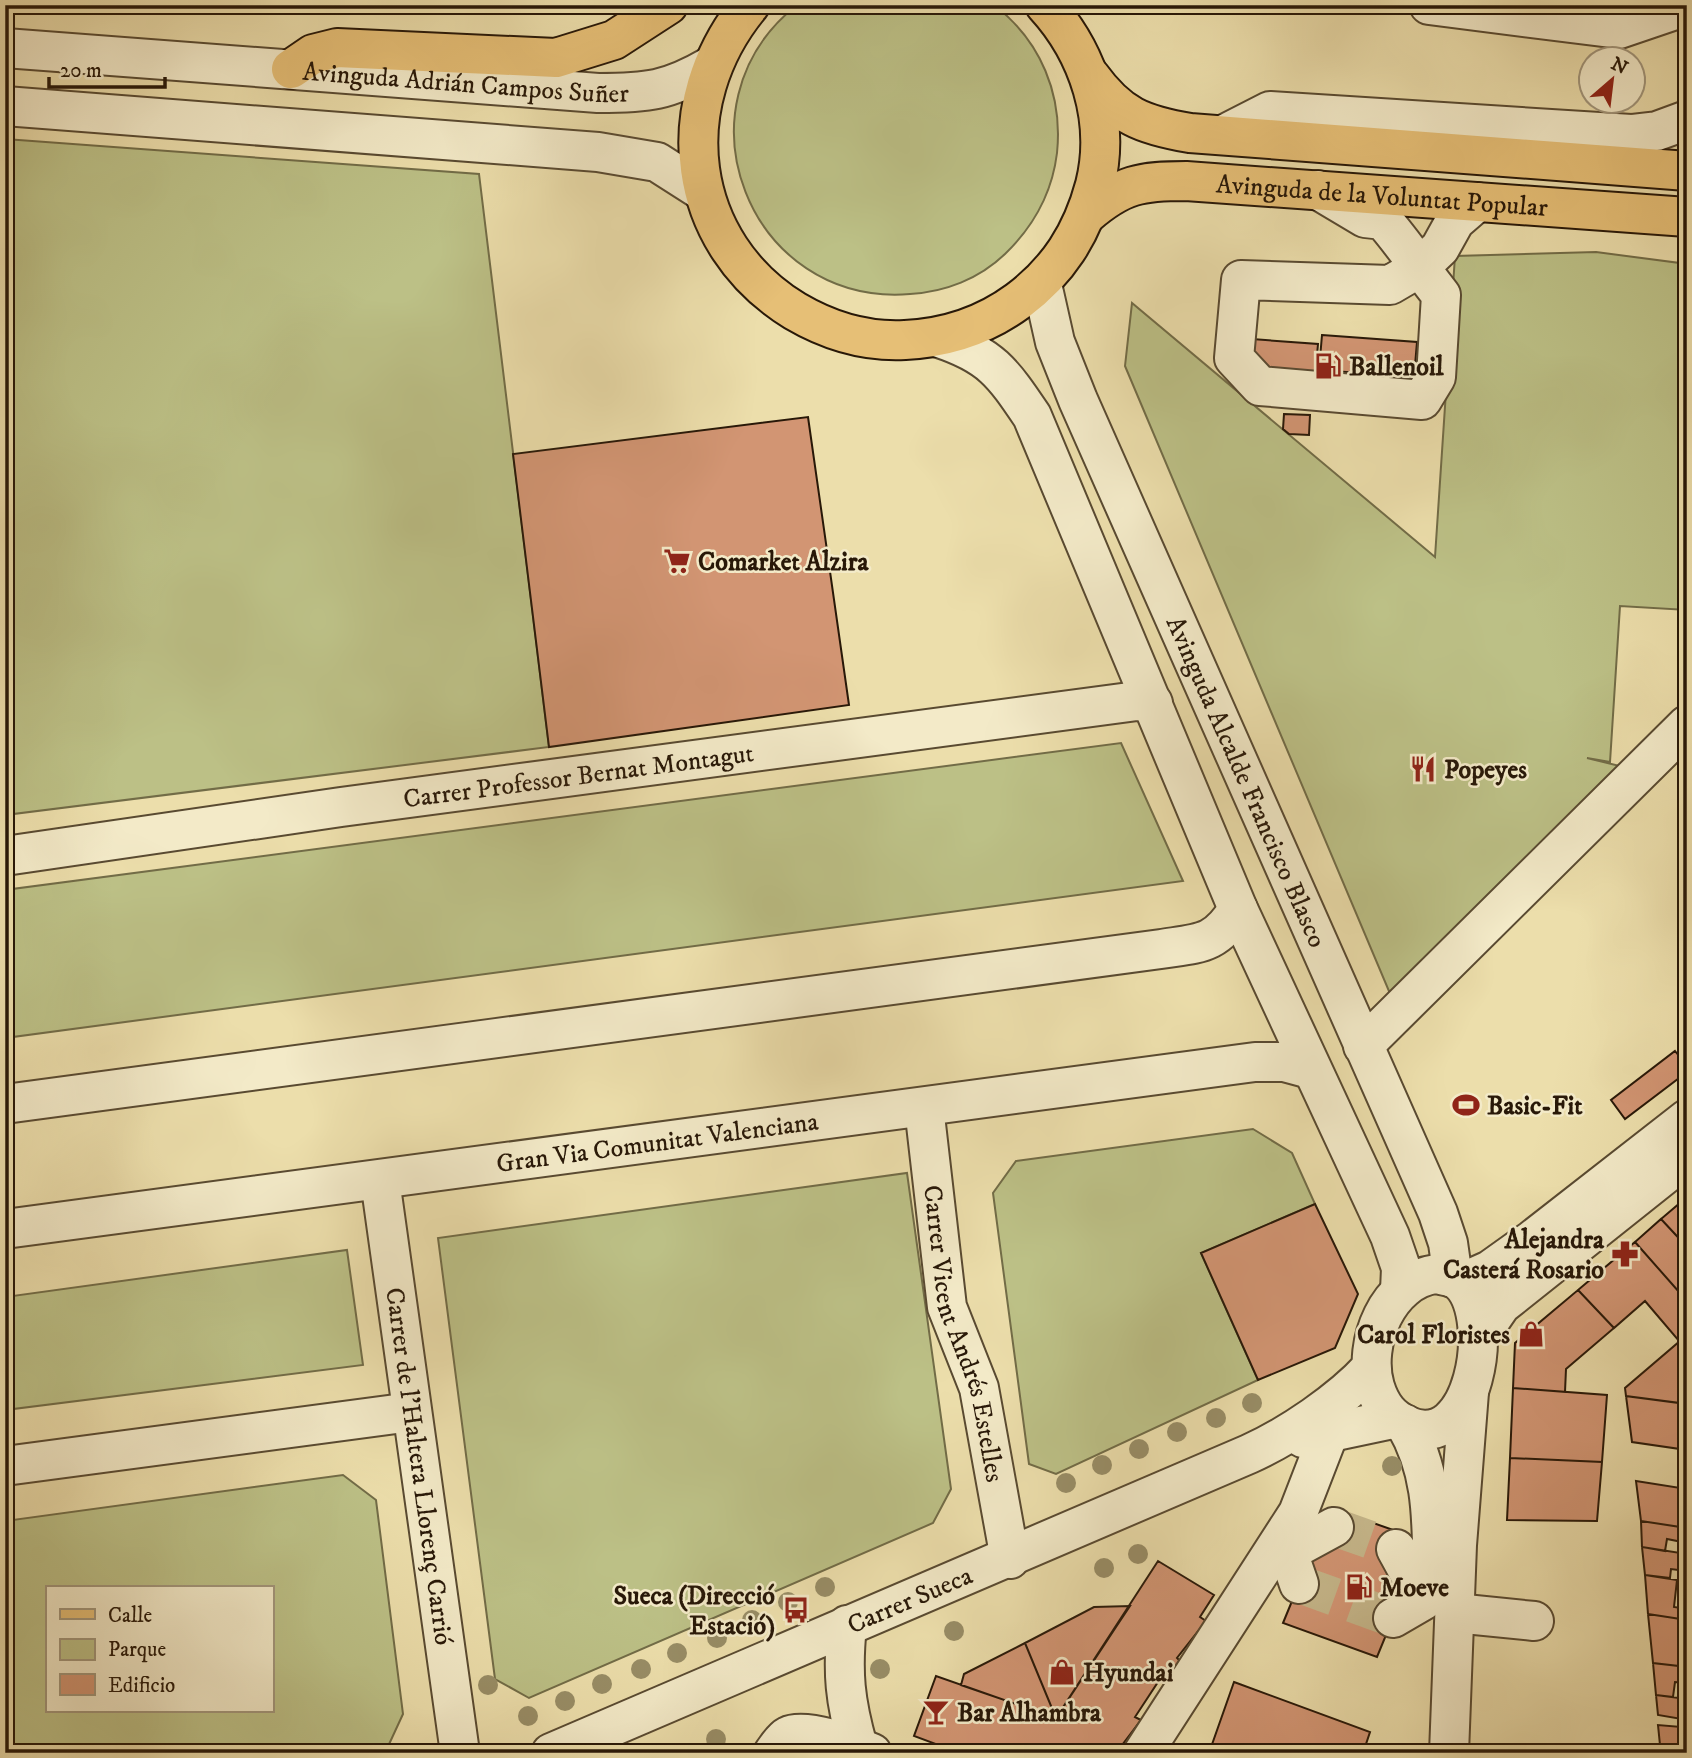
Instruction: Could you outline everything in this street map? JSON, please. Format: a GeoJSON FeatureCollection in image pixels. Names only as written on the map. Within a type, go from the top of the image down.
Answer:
{"type":"FeatureCollection","features":[{"type":"Feature","properties":{"kind":"main road"},"geometry":{"type":"LineString","coordinates":[[291,69],[313,54],[337,48],[556,58],[614,40],[668,5]]}},
{"type":"Feature","properties":{"kind":"main road"},"geometry":{"type":"LineString","coordinates":[[750,5],[729,33],[711,66],[698,128],[698,161],[704,192],[728,248],[768,294],[820,326],[879,341],[939,338],[995,318],[1042,284],[1068,251],[1087,214],[1099,168],[1100,122],[1090,76],[1064,26],[1045,5]]}},
{"type":"Feature","properties":{"kind":"main road","name":"Avinguda de la Voluntat Popular"},"geometry":{"type":"LineString","coordinates":[[1090,76],[1108,101],[1129,116],[1160,128],[1687,171]]}},
{"type":"Feature","properties":{"kind":"main road","name":"Avinguda de la Voluntat Popular"},"geometry":{"type":"LineString","coordinates":[[1087,214],[1110,194],[1151,181],[1318,190],[1687,217]]}},
{"type":"Feature","properties":{"kind":"street"},"geometry":{"type":"LineString","coordinates":[[1429,5],[1619,29],[1687,6]]}},
{"type":"Feature","properties":{"kind":"street"},"geometry":{"type":"LineString","coordinates":[[1542,5],[1571,13],[1577,23]]}},
{"type":"Feature","properties":{"kind":"street","name":"Avinguda Adrián Campos Suñer"},"geometry":{"type":"LineString","coordinates":[[5,48],[598,93],[640,93],[670,88],[711,66]]}},
{"type":"Feature","properties":{"kind":"street"},"geometry":{"type":"LineString","coordinates":[[5,106],[598,152],[657,162],[704,192]]}},
{"type":"Feature","properties":{"kind":"street","name":"Avinguda de la Voluntat Popular"},"geometry":{"type":"LineString","coordinates":[[1223,135],[1270,111],[1631,134],[1657,131],[1687,120]]}},
{"type":"Feature","properties":{"kind":"street"},"geometry":{"type":"LineString","coordinates":[[1318,190],[1365,218],[1383,220],[1419,268],[1441,295],[1436,377],[1422,400],[1260,386],[1234,358],[1241,280],[1390,285],[1419,268],[1440,248],[1455,221],[1477,202]]}},
{"type":"Feature","properties":{"kind":"street","name":"Avinguda Alcalde Francisco Blasco"},"geometry":{"type":"LineString","coordinates":[[1042,284],[1055,342],[1078,400],[1438,1213],[1457,1280]]}},
{"type":"Feature","properties":{"kind":"street","name":"Avinguda Alcalde Francisco Blasco"},"geometry":{"type":"LineString","coordinates":[[939,338],[968,348],[1002,372],[1032,416],[1238,909],[1310,1069],[1390,1236],[1401,1268],[1400,1292]]}},
{"type":"Feature","properties":{"kind":"street","name":"Carrer Professor Bernat Montagut"},"geometry":{"type":"LineString","coordinates":[[5,856],[355,805],[1137,701],[1153,704]]}},
{"type":"Feature","properties":{"kind":"street"},"geometry":{"type":"LineString","coordinates":[[1363,1046],[1687,725]]}},
{"type":"Feature","properties":{"kind":"street"},"geometry":{"type":"LineString","coordinates":[[5,1104],[1172,948],[1207,942],[1218,935],[1238,909]]}},
{"type":"Feature","properties":{"kind":"street","name":"Gran Via Comunitat Valenciana"},"geometry":{"type":"LineString","coordinates":[[5,1229],[1255,1062],[1284,1062],[1310,1069]]}},
{"type":"Feature","properties":{"kind":"street","name":"Carrer Vicent Andrés Estelles"},"geometry":{"type":"LineString","coordinates":[[924,1107],[947,1307],[979,1388],[1010,1559]]}},
{"type":"Feature","properties":{"kind":"street"},"geometry":{"type":"LineString","coordinates":[[1427,1753],[1420,1604],[1428,1476],[1416,1444],[1381,1402],[1371,1368],[1372,1346],[1378,1327],[1400,1292],[1422,1275],[1436,1273],[1457,1280],[1477,1278],[1687,1119]]}},
{"type":"Feature","properties":{"kind":"street"},"geometry":{"type":"LineString","coordinates":[[1479,1337],[1501,1305],[1687,1157]]}},
{"type":"Feature","properties":{"kind":"street","name":"Carrer de l'Haltera Llorenç Carrió"},"geometry":{"type":"LineString","coordinates":[[380,1180],[460,1753]]}},
{"type":"Feature","properties":{"kind":"street"},"geometry":{"type":"LineString","coordinates":[[959,1189],[979,1347],[979,1388]]}},
{"type":"Feature","properties":{"kind":"street"},"geometry":{"type":"LineString","coordinates":[[1420,1604],[1469,1392],[1475,1377],[1479,1337],[1469,1296],[1457,1280]]}},
{"type":"Feature","properties":{"kind":"street","name":"Carrer Sueca"},"geometry":{"type":"LineString","coordinates":[[580,1748],[847,1625],[1010,1559],[1267,1446],[1355,1385],[1371,1368]]}},
{"type":"Feature","properties":{"kind":"street"},"geometry":{"type":"LineString","coordinates":[[1399,1422],[1432,1431],[1446,1424],[1469,1392]]}},
{"type":"Feature","properties":{"kind":"street"},"geometry":{"type":"LineString","coordinates":[[5,1466],[411,1412]]}},
{"type":"Feature","properties":{"kind":"street","name":"Carrer Sueca"},"geometry":{"type":"LineString","coordinates":[[1267,1446],[1399,1422]]}},
{"type":"Feature","properties":{"kind":"street"},"geometry":{"type":"LineString","coordinates":[[1293,1561],[1304,1501],[1329,1433]]}},
{"type":"Feature","properties":{"kind":"street"},"geometry":{"type":"LineString","coordinates":[[1143,1753],[1293,1561],[1334,1527]]}},
{"type":"Feature","properties":{"kind":"street"},"geometry":{"type":"LineString","coordinates":[[1396,1549],[1420,1604],[1449,1753]]}},
{"type":"Feature","properties":{"kind":"street"},"geometry":{"type":"LineString","coordinates":[[1420,1604],[1534,1621]]}},
{"type":"Feature","properties":{"kind":"street"},"geometry":{"type":"LineString","coordinates":[[847,1625],[842,1669],[848,1711],[865,1750]]}},
{"type":"Feature","properties":{"kind":"street"},"geometry":{"type":"LineString","coordinates":[[773,1753],[786,1736],[797,1734],[865,1750]]}},
{"type":"Feature","properties":{"kind":"green space"},"geometry":{"type":"Polygon","coordinates":[[[797,5],[994,5],[1025,35],[1036,52],[1052,90],[1058,131],[1057,153],[1051,182],[1033,221],[995,263],[961,283],[923,293],[854,289],[807,268],[770,235],[746,192],[734,144],[738,94],[759,47],[797,5]]]}},
{"type":"Feature","properties":{"kind":"green space"},"geometry":{"type":"Polygon","coordinates":[[[5,139],[479,174],[549,747],[5,815],[5,139]]]}},
{"type":"Feature","properties":{"kind":"green space"},"geometry":{"type":"Polygon","coordinates":[[[1596,252],[1687,264],[1687,610],[1620,606],[1610,762],[1587,758],[1640,771],[1394,1003],[1125,366],[1132,303],[1435,557],[1455,256],[1596,252]]]}},
{"type":"Feature","properties":{"kind":"green space"},"geometry":{"type":"Polygon","coordinates":[[[1684,638],[1687,706],[1680,712],[1684,638]]]}},
{"type":"Feature","properties":{"kind":"green space"},"geometry":{"type":"Polygon","coordinates":[[[1121,743],[1183,881],[5,1038],[5,890],[1121,743]]]}},
{"type":"Feature","properties":{"kind":"green space"},"geometry":{"type":"Polygon","coordinates":[[[1253,1129],[1292,1153],[1315,1204],[1201,1253],[1258,1380],[1056,1474],[1029,1464],[993,1193],[1016,1161],[1253,1129]]]}},
{"type":"Feature","properties":{"kind":"green space"},"geometry":{"type":"Polygon","coordinates":[[[907,1173],[951,1489],[933,1523],[529,1698],[495,1679],[438,1238],[907,1173]]]}},
{"type":"Feature","properties":{"kind":"green space"},"geometry":{"type":"Polygon","coordinates":[[[347,1250],[363,1365],[5,1410],[5,1297],[347,1250]]]}},
{"type":"Feature","properties":{"kind":"green space"},"geometry":{"type":"Polygon","coordinates":[[[343,1475],[376,1500],[403,1714],[385,1753],[5,1753],[5,1521],[343,1475]]]}},
{"type":"Feature","properties":{"kind":"building"},"geometry":{"type":"Polygon","coordinates":[[[1322,335],[1417,342],[1414,377],[1319,370],[1322,335]]]}},
{"type":"Feature","properties":{"kind":"building"},"geometry":{"type":"Polygon","coordinates":[[[1225,337],[1318,344],[1315,377],[1223,371],[1225,337]]]}},
{"type":"Feature","properties":{"kind":"building"},"geometry":{"type":"Polygon","coordinates":[[[1284,414],[1310,415],[1309,435],[1289,434],[1283,429],[1284,414]]]}},
{"type":"Feature","properties":{"kind":"building","name":"Comarket Alzira"},"geometry":{"type":"Polygon","coordinates":[[[808,417],[849,705],[549,747],[513,454],[808,417]]]}},
{"type":"Feature","properties":{"kind":"building"},"geometry":{"type":"Polygon","coordinates":[[[1675,1051],[1687,1066],[1687,1072],[1625,1119],[1611,1100],[1675,1051]]]}},
{"type":"Feature","properties":{"kind":"building"},"geometry":{"type":"Polygon","coordinates":[[[1687,1197],[1687,1247],[1661,1219],[1687,1197]]]}},
{"type":"Feature","properties":{"kind":"building"},"geometry":{"type":"Polygon","coordinates":[[[1315,1204],[1358,1294],[1335,1348],[1258,1380],[1201,1253],[1315,1204]]]}},
{"type":"Feature","properties":{"kind":"building"},"geometry":{"type":"Polygon","coordinates":[[[1661,1219],[1687,1247],[1687,1273],[1684,1275],[1687,1279],[1687,1301],[1635,1242],[1661,1219]]]}},
{"type":"Feature","properties":{"kind":"building"},"geometry":{"type":"Polygon","coordinates":[[[1635,1242],[1687,1301],[1687,1335],[1679,1341],[1645,1301],[1614,1328],[1578,1290],[1635,1242]]]}},
{"type":"Feature","properties":{"kind":"building"},"geometry":{"type":"Polygon","coordinates":[[[1578,1290],[1614,1328],[1566,1369],[1565,1392],[1513,1388],[1515,1343],[1578,1290]]]}},
{"type":"Feature","properties":{"kind":"building"},"geometry":{"type":"Polygon","coordinates":[[[1687,1335],[1687,1404],[1626,1396],[1625,1388],[1687,1335]]]}},
{"type":"Feature","properties":{"kind":"building"},"geometry":{"type":"Polygon","coordinates":[[[1513,1388],[1607,1395],[1602,1462],[1510,1458],[1513,1388]]]}},
{"type":"Feature","properties":{"kind":"building"},"geometry":{"type":"Polygon","coordinates":[[[1626,1396],[1687,1404],[1687,1450],[1632,1442],[1626,1396]]]}},
{"type":"Feature","properties":{"kind":"building"},"geometry":{"type":"Polygon","coordinates":[[[1510,1458],[1602,1462],[1597,1521],[1507,1520],[1510,1458]]]}},
{"type":"Feature","properties":{"kind":"building"},"geometry":{"type":"Polygon","coordinates":[[[1636,1481],[1687,1489],[1687,1528],[1641,1521],[1636,1481]]]}},
{"type":"Feature","properties":{"kind":"building"},"geometry":{"type":"Polygon","coordinates":[[[1342,1512],[1396,1531],[1393,1618],[1377,1657],[1283,1623],[1299,1584],[1342,1512]]]}},
{"type":"Feature","properties":{"kind":"building"},"geometry":{"type":"Polygon","coordinates":[[[1641,1521],[1687,1528],[1687,1543],[1667,1539],[1665,1551],[1642,1547],[1641,1521]]]}},
{"type":"Feature","properties":{"kind":"building"},"geometry":{"type":"Polygon","coordinates":[[[1642,1547],[1687,1554],[1687,1571],[1671,1569],[1670,1578],[1645,1575],[1642,1547]]]}},
{"type":"Feature","properties":{"kind":"building"},"geometry":{"type":"Polygon","coordinates":[[[1158,1561],[1214,1595],[1200,1617],[1206,1621],[1177,1658],[1180,1661],[1168,1680],[1162,1676],[1135,1717],[1141,1720],[1116,1753],[942,1753],[944,1747],[914,1736],[936,1676],[1056,1718],[1158,1561]]]}},
{"type":"Feature","properties":{"kind":"building"},"geometry":{"type":"Polygon","coordinates":[[[1645,1575],[1677,1580],[1674,1607],[1687,1609],[1687,1620],[1648,1614],[1645,1575]]]}},
{"type":"Feature","properties":{"kind":"building","name":"Hyundai"},"geometry":{"type":"Polygon","coordinates":[[[1130,1606],[1056,1718],[1025,1643],[1094,1607],[1130,1606]]]}},
{"type":"Feature","properties":{"kind":"building"},"geometry":{"type":"Polygon","coordinates":[[[1648,1614],[1687,1620],[1687,1667],[1653,1663],[1648,1614]]]}},
{"type":"Feature","properties":{"kind":"building","name":"Hyundai"},"geometry":{"type":"Polygon","coordinates":[[[1025,1643],[1056,1718],[961,1685],[964,1674],[1025,1643]]]}},
{"type":"Feature","properties":{"kind":"building"},"geometry":{"type":"Polygon","coordinates":[[[1653,1663],[1687,1667],[1687,1683],[1675,1682],[1673,1697],[1656,1695],[1653,1663]]]}},
{"type":"Feature","properties":{"kind":"building"},"geometry":{"type":"Polygon","coordinates":[[[1234,1682],[1370,1732],[1363,1753],[1209,1753],[1234,1682]]]}},
{"type":"Feature","properties":{"kind":"building"},"geometry":{"type":"Polygon","coordinates":[[[1656,1695],[1687,1699],[1687,1733],[1684,1733],[1680,1748],[1660,1745],[1658,1725],[1681,1727],[1682,1719],[1658,1715],[1656,1695]]]}},
{"type":"Feature","properties":{"kind":"tunnel"},"geometry":{"type":"LineString","coordinates":[[1334,1527],[1396,1549]]}},
{"type":"Feature","properties":{"kind":"tunnel"},"geometry":{"type":"LineString","coordinates":[[1299,1584],[1393,1618]]}},
{"type":"Feature","properties":{"kind":"place","name":"Ballenoil"},"geometry":{"type":"Point","coordinates":[1328,366]}},
{"type":"Feature","properties":{"kind":"place","name":"Comarket Alzira"},"geometry":{"type":"Point","coordinates":[677,561]}},
{"type":"Feature","properties":{"kind":"place","name":"Popeyes"},"geometry":{"type":"Point","coordinates":[1423,769]}},
{"type":"Feature","properties":{"kind":"place","name":"Basic-Fit"},"geometry":{"type":"Point","coordinates":[1466,1105]}},
{"type":"Feature","properties":{"kind":"place","name":"Alejandra Casterá Rosario"},"geometry":{"type":"Point","coordinates":[1625,1254]}},
{"type":"Feature","properties":{"kind":"place","name":"Carol Floristes"},"geometry":{"type":"Point","coordinates":[1531,1334]}},
{"type":"Feature","properties":{"kind":"place","name":"Moeve"},"geometry":{"type":"Point","coordinates":[1359,1587]}},
{"type":"Feature","properties":{"kind":"place","name":"Sueca (Direcció Estació)"},"geometry":{"type":"Point","coordinates":[796,1610]}},
{"type":"Feature","properties":{"kind":"place","name":"Hyundai"},"geometry":{"type":"Point","coordinates":[1062,1672]}},
{"type":"Feature","properties":{"kind":"place","name":"Bar Alhambra"},"geometry":{"type":"Point","coordinates":[936,1712]}}]}
